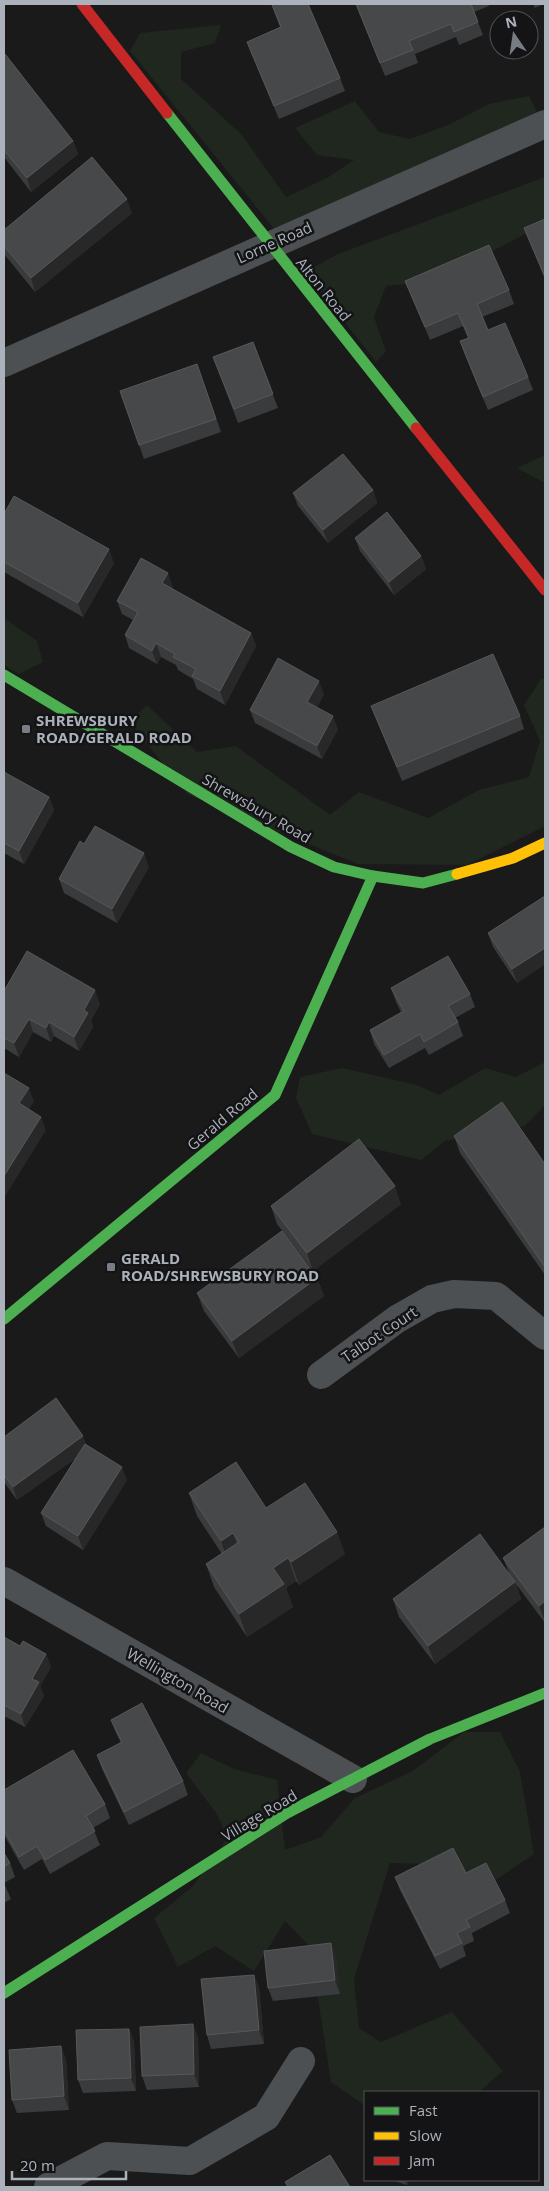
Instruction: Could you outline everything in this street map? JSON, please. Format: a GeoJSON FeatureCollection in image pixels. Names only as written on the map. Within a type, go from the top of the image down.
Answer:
{"type":"FeatureCollection","features":[{"type":"Feature","properties":{"kind":"street","name":"Alton Road"},"geometry":{"type":"LineString","coordinates":[[82,4],[269,244],[545,590]]}},
{"type":"Feature","properties":{"kind":"street","name":"Lorne Road"},"geometry":{"type":"LineString","coordinates":[[4,363],[269,244],[545,124]]}},
{"type":"Feature","properties":{"kind":"street","name":"Shrewsbury Road"},"geometry":{"type":"LineString","coordinates":[[4,675],[291,848],[334,867],[373,876],[423,883],[513,858],[545,842]]}},
{"type":"Feature","properties":{"kind":"street","name":"Gerald Road"},"geometry":{"type":"LineString","coordinates":[[4,1319],[275,1095],[373,876]]}},
{"type":"Feature","properties":{"kind":"street","name":"Talbot Court"},"geometry":{"type":"LineString","coordinates":[[321,1375],[397,1319],[432,1299],[454,1294],[496,1296],[545,1336]]}},
{"type":"Feature","properties":{"kind":"street","name":"Wellington Road"},"geometry":{"type":"LineString","coordinates":[[4,1581],[353,1779]]}},
{"type":"Feature","properties":{"kind":"street","name":"Village Road"},"geometry":{"type":"LineString","coordinates":[[4,1993],[287,1813],[430,1739],[545,1694]]}},
{"type":"Feature","properties":{"kind":"street"},"geometry":{"type":"LineString","coordinates":[[48,2187],[107,2156],[190,2160],[266,2117],[301,2061]]}},
{"type":"Feature","properties":{"kind":"shaded area"},"geometry":{"type":"Polygon","coordinates":[[[221,25],[215,43],[181,52],[181,79],[242,135],[286,197],[327,178],[354,160],[317,155],[295,128],[355,101],[379,132],[410,139],[448,125],[489,104],[529,96],[539,115],[275,230],[130,51],[140,33],[221,25]]]}},
{"type":"Feature","properties":{"kind":"shaded area"},"geometry":{"type":"Polygon","coordinates":[[[545,177],[545,224],[452,272],[417,283],[386,286],[374,317],[386,351],[376,362],[305,272],[338,254],[545,177]]]}},
{"type":"Feature","properties":{"kind":"shaded area"},"geometry":{"type":"Polygon","coordinates":[[[545,455],[545,483],[517,468],[545,455]]]}},
{"type":"Feature","properties":{"kind":"shaded area"},"geometry":{"type":"Polygon","coordinates":[[[4,618],[37,641],[43,662],[19,674],[4,665],[4,618]]]}},
{"type":"Feature","properties":{"kind":"shaded area"},"geometry":{"type":"Polygon","coordinates":[[[541,679],[545,679],[545,826],[467,865],[358,864],[187,794],[129,721],[147,705],[197,752],[236,746],[330,815],[359,792],[428,818],[479,790],[529,777],[540,741],[524,705],[541,679]]]}},
{"type":"Feature","properties":{"kind":"shaded area"},"geometry":{"type":"Polygon","coordinates":[[[545,1062],[545,1105],[525,1126],[445,1141],[421,1160],[312,1134],[296,1098],[300,1077],[342,1068],[417,1085],[439,1095],[485,1068],[516,1077],[545,1062]]]}},
{"type":"Feature","properties":{"kind":"shaded area"},"geometry":{"type":"Polygon","coordinates":[[[464,1732],[500,1732],[520,1772],[534,1854],[482,1889],[428,1864],[390,1863],[354,1979],[359,2028],[381,2042],[452,2012],[503,2071],[480,2091],[364,2091],[364,2105],[331,2082],[310,1947],[285,1921],[254,1971],[215,1946],[178,1967],[154,1918],[193,1886],[228,1837],[216,1813],[186,1773],[201,1753],[234,1769],[277,1780],[285,1850],[321,1837],[355,1798],[413,1771],[464,1732]]]}},
{"type":"Feature","properties":{"kind":"building"},"geometry":{"type":"Polygon","coordinates":[[[272,4],[308,4],[340,78],[274,106],[247,42],[281,27],[272,4]]]}},
{"type":"Feature","properties":{"kind":"building"},"geometry":{"type":"Polygon","coordinates":[[[356,4],[471,4],[478,22],[454,32],[451,24],[409,41],[413,50],[380,63],[356,4]]]}},
{"type":"Feature","properties":{"kind":"building"},"geometry":{"type":"Polygon","coordinates":[[[5,54],[73,141],[27,178],[4,150],[5,54]]]}},
{"type":"Feature","properties":{"kind":"building"},"geometry":{"type":"Polygon","coordinates":[[[92,157],[127,199],[31,278],[4,246],[4,230],[92,157]]]}},
{"type":"Feature","properties":{"kind":"building"},"geometry":{"type":"Polygon","coordinates":[[[545,219],[545,277],[524,228],[545,219]]]}},
{"type":"Feature","properties":{"kind":"building"},"geometry":{"type":"Polygon","coordinates":[[[489,245],[509,290],[477,304],[488,330],[505,323],[528,377],[483,397],[460,341],[469,338],[458,313],[425,327],[405,281],[489,245]]]}},
{"type":"Feature","properties":{"kind":"building"},"geometry":{"type":"Polygon","coordinates":[[[253,342],[273,394],[234,409],[213,357],[253,342]]]}},
{"type":"Feature","properties":{"kind":"building"},"geometry":{"type":"Polygon","coordinates":[[[197,364],[216,419],[139,445],[120,391],[197,364]]]}},
{"type":"Feature","properties":{"kind":"building"},"geometry":{"type":"Polygon","coordinates":[[[343,454],[373,490],[323,530],[293,493],[343,454]]]}},
{"type":"Feature","properties":{"kind":"building"},"geometry":{"type":"Polygon","coordinates":[[[14,496],[109,549],[78,603],[4,562],[4,514],[14,496]]]}},
{"type":"Feature","properties":{"kind":"building"},"geometry":{"type":"Polygon","coordinates":[[[387,512],[421,556],[389,582],[355,538],[387,512]]]}},
{"type":"Feature","properties":{"kind":"building"},"geometry":{"type":"Polygon","coordinates":[[[141,558],[168,573],[162,583],[251,633],[220,691],[192,676],[196,669],[173,657],[175,654],[156,643],[152,651],[125,635],[138,612],[117,601],[141,558]]]}},
{"type":"Feature","properties":{"kind":"building"},"geometry":{"type":"Polygon","coordinates":[[[493,654],[520,716],[397,767],[371,706],[493,654]]]}},
{"type":"Feature","properties":{"kind":"building"},"geometry":{"type":"Polygon","coordinates":[[[278,658],[319,681],[307,702],[333,716],[317,746],[250,710],[278,658]]]}},
{"type":"Feature","properties":{"kind":"building"},"geometry":{"type":"Polygon","coordinates":[[[4,772],[49,797],[19,851],[4,843],[4,772]]]}},
{"type":"Feature","properties":{"kind":"building"},"geometry":{"type":"Polygon","coordinates":[[[95,826],[144,853],[112,909],[59,879],[80,841],[84,844],[95,826]]]}},
{"type":"Feature","properties":{"kind":"building"},"geometry":{"type":"Polygon","coordinates":[[[545,896],[545,948],[512,969],[488,933],[545,896]]]}},
{"type":"Feature","properties":{"kind":"building"},"geometry":{"type":"Polygon","coordinates":[[[27,951],[95,990],[84,1010],[88,1013],[74,1037],[49,1022],[46,1028],[29,1019],[14,1043],[4,1038],[4,991],[27,951]]]}},
{"type":"Feature","properties":{"kind":"building"},"geometry":{"type":"Polygon","coordinates":[[[448,956],[470,994],[448,1006],[458,1022],[424,1042],[420,1034],[384,1055],[370,1030],[404,1011],[391,988],[448,956]]]}},
{"type":"Feature","properties":{"kind":"building"},"geometry":{"type":"Polygon","coordinates":[[[4,1073],[29,1088],[19,1103],[41,1117],[4,1176],[4,1073]]]}},
{"type":"Feature","properties":{"kind":"building"},"geometry":{"type":"Polygon","coordinates":[[[502,1102],[545,1164],[545,1267],[454,1136],[502,1102]]]}},
{"type":"Feature","properties":{"kind":"building"},"geometry":{"type":"Polygon","coordinates":[[[359,1139],[395,1186],[307,1253],[271,1206],[359,1139]]]}},
{"type":"Feature","properties":{"kind":"building"},"geometry":{"type":"Polygon","coordinates":[[[282,1231],[317,1278],[232,1341],[197,1293],[282,1231]]]}},
{"type":"Feature","properties":{"kind":"building"},"geometry":{"type":"Polygon","coordinates":[[[56,1398],[83,1436],[13,1487],[4,1475],[4,1437],[56,1398]]]}},
{"type":"Feature","properties":{"kind":"building"},"geometry":{"type":"Polygon","coordinates":[[[85,1444],[122,1467],[78,1536],[41,1513],[85,1444]]]}},
{"type":"Feature","properties":{"kind":"building"},"geometry":{"type":"Polygon","coordinates":[[[236,1462],[266,1508],[305,1483],[337,1532],[291,1562],[288,1558],[273,1568],[284,1584],[239,1614],[206,1564],[239,1542],[233,1533],[221,1541],[189,1493],[236,1462]]]}},
{"type":"Feature","properties":{"kind":"building"},"geometry":{"type":"Polygon","coordinates":[[[545,1527],[545,1601],[539,1606],[503,1558],[545,1527]]]}},
{"type":"Feature","properties":{"kind":"building"},"geometry":{"type":"Polygon","coordinates":[[[480,1534],[515,1582],[428,1646],[393,1599],[480,1534]]]}},
{"type":"Feature","properties":{"kind":"building"},"geometry":{"type":"Polygon","coordinates":[[[4,1637],[20,1646],[23,1641],[46,1654],[32,1679],[39,1682],[21,1714],[4,1705],[4,1637]]]}},
{"type":"Feature","properties":{"kind":"building"},"geometry":{"type":"Polygon","coordinates":[[[142,1703],[183,1781],[124,1812],[97,1755],[122,1742],[111,1720],[142,1703]]]}},
{"type":"Feature","properties":{"kind":"building"},"geometry":{"type":"Polygon","coordinates":[[[73,1750],[105,1804],[86,1816],[95,1831],[45,1860],[37,1846],[19,1857],[4,1830],[4,1790],[73,1750]]]}},
{"type":"Feature","properties":{"kind":"building"},"geometry":{"type":"Polygon","coordinates":[[[453,1848],[466,1873],[486,1863],[505,1900],[466,1920],[470,1927],[457,1933],[462,1943],[435,1956],[395,1877],[453,1848]]]}},
{"type":"Feature","properties":{"kind":"building"},"geometry":{"type":"Polygon","coordinates":[[[4,1853],[10,1863],[4,1867],[4,1853]]]}},
{"type":"Feature","properties":{"kind":"building"},"geometry":{"type":"Polygon","coordinates":[[[331,1943],[335,1980],[268,1988],[264,1951],[331,1943]]]}},
{"type":"Feature","properties":{"kind":"building"},"geometry":{"type":"Polygon","coordinates":[[[254,1975],[259,2030],[207,2035],[201,1979],[254,1975]]]}},
{"type":"Feature","properties":{"kind":"building"},"geometry":{"type":"Polygon","coordinates":[[[193,2024],[194,2074],[142,2076],[140,2027],[193,2024]]]}},
{"type":"Feature","properties":{"kind":"building"},"geometry":{"type":"Polygon","coordinates":[[[129,2029],[131,2078],[78,2080],[76,2030],[129,2029]]]}},
{"type":"Feature","properties":{"kind":"building"},"geometry":{"type":"Polygon","coordinates":[[[61,2046],[64,2096],[12,2100],[9,2050],[61,2046]]]}},
{"type":"Feature","properties":{"kind":"building"},"geometry":{"type":"Polygon","coordinates":[[[330,2155],[350,2187],[288,2187],[285,2182],[330,2155]]]}},
{"type":"Feature","properties":{"kind":"traffic: fast"},"geometry":{"type":"LineString","coordinates":[[167,113],[416,428]]}},
{"type":"Feature","properties":{"kind":"traffic: fast"},"geometry":{"type":"LineString","coordinates":[[4,675],[291,847],[334,867],[373,876],[423,883],[457,874]]}},
{"type":"Feature","properties":{"kind":"traffic: fast"},"geometry":{"type":"LineString","coordinates":[[4,1319],[275,1095],[373,876]]}},
{"type":"Feature","properties":{"kind":"traffic: fast"},"geometry":{"type":"LineString","coordinates":[[4,1993],[287,1813],[430,1739],[545,1693]]}},
{"type":"Feature","properties":{"kind":"traffic: slow"},"geometry":{"type":"LineString","coordinates":[[457,874],[513,858],[545,843]]}},
{"type":"Feature","properties":{"kind":"traffic: jam"},"geometry":{"type":"LineString","coordinates":[[82,4],[167,113]]}},
{"type":"Feature","properties":{"kind":"traffic: jam"},"geometry":{"type":"LineString","coordinates":[[416,428],[545,590]]}},
{"type":"Feature","properties":{"kind":"place","name":"SHREWSBURY ROAD/GERALD ROAD"},"geometry":{"type":"Point","coordinates":[26,729]}},
{"type":"Feature","properties":{"kind":"place","name":"GERALD ROAD/SHREWSBURY ROAD"},"geometry":{"type":"Point","coordinates":[111,1267]}}]}
